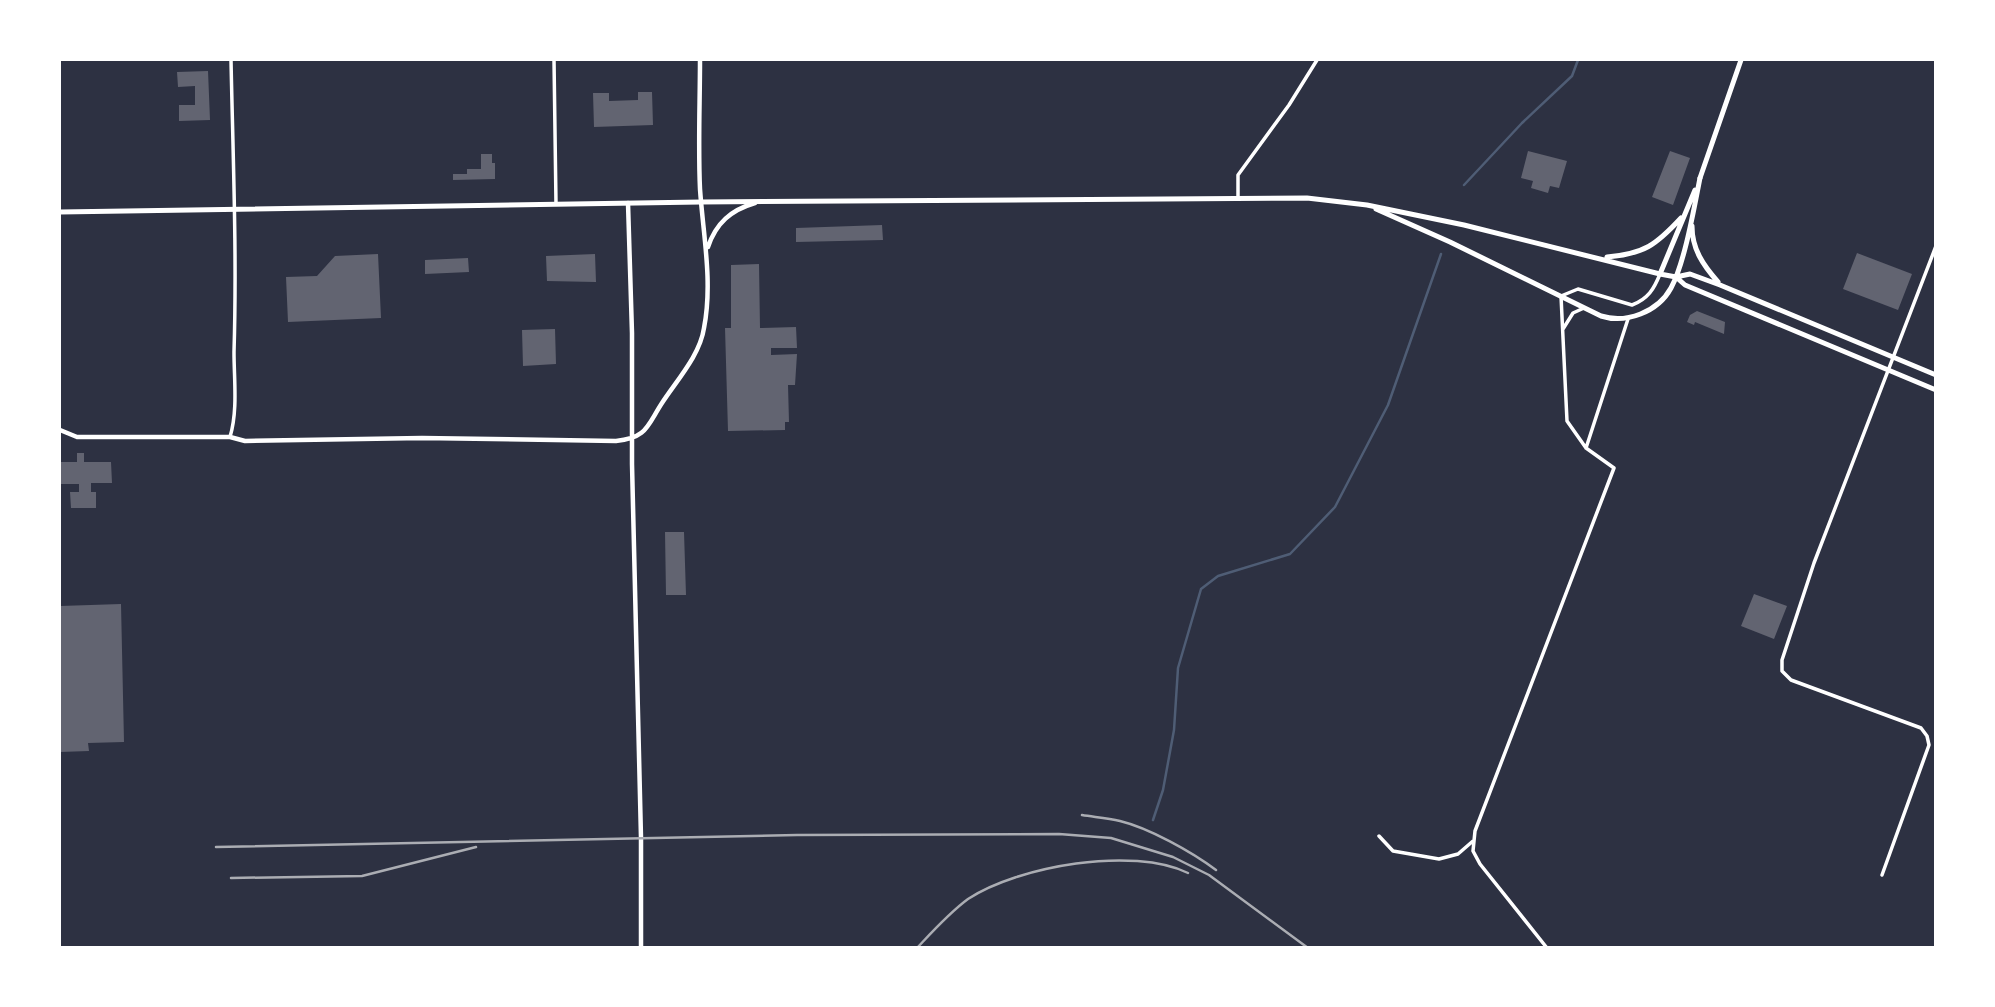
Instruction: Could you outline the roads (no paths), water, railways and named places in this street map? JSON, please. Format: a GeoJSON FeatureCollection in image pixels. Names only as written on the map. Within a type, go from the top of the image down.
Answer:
{"type":"FeatureCollection","features":[{"type":"Feature","properties":{"kind":"main road"},"geometry":{"type":"LineString","coordinates":[[1660,274],[1700,178],[1741,60]]}},
{"type":"Feature","properties":{"kind":"main road"},"geometry":{"type":"LineString","coordinates":[[1367,205],[1450,242],[1584,308],[1608,318],[1628,319],[1652,308],[1670,290],[1676,277],[1700,178]]}},
{"type":"Feature","properties":{"kind":"main road"},"geometry":{"type":"LineString","coordinates":[[60,212],[701,202],[1307,198],[1367,205],[1464,225],[1660,274],[1676,277],[1690,274],[1936,375]]}},
{"type":"Feature","properties":{"kind":"main road"},"geometry":{"type":"LineString","coordinates":[[1602,258],[1631,255],[1644,250],[1667,233],[1683,215]]}},
{"type":"Feature","properties":{"kind":"main road"},"geometry":{"type":"LineString","coordinates":[[1692,217],[1696,251],[1720,285]]}},
{"type":"Feature","properties":{"kind":"main road"},"geometry":{"type":"LineString","coordinates":[[1676,277],[1685,285],[1936,390]]}},
{"type":"Feature","properties":{"kind":"street"},"geometry":{"type":"LineString","coordinates":[[230,437],[234,422],[232,60]]}},
{"type":"Feature","properties":{"kind":"street"},"geometry":{"type":"LineString","coordinates":[[554,60],[556,204]]}},
{"type":"Feature","properties":{"kind":"street"},"geometry":{"type":"LineString","coordinates":[[60,430],[76,437],[230,437],[245,441],[633,439],[645,430],[682,373],[704,329],[706,251],[701,202],[699,60]]}},
{"type":"Feature","properties":{"kind":"street"},"geometry":{"type":"LineString","coordinates":[[1238,198],[1238,175],[1289,105],[1317,60]]}},
{"type":"Feature","properties":{"kind":"street"},"geometry":{"type":"LineString","coordinates":[[706,251],[713,231],[729,214],[738,208],[758,202]]}},
{"type":"Feature","properties":{"kind":"street"},"geometry":{"type":"LineString","coordinates":[[628,203],[641,947]]}},
{"type":"Feature","properties":{"kind":"street"},"geometry":{"type":"LineString","coordinates":[[1882,875],[1929,745],[1927,736],[1921,728],[1791,680],[1782,671],[1782,660],[1814,563],[1936,246]]}},
{"type":"Feature","properties":{"kind":"street"},"geometry":{"type":"LineString","coordinates":[[1547,947],[1480,864],[1473,851],[1473,841],[1614,468],[1586,448],[1567,421],[1561,296],[1578,289],[1632,305],[1647,297],[1660,274]]}},
{"type":"Feature","properties":{"kind":"street"},"geometry":{"type":"LineString","coordinates":[[1562,331],[1573,313],[1584,308]]}},
{"type":"Feature","properties":{"kind":"street"},"geometry":{"type":"LineString","coordinates":[[1586,448],[1628,319]]}},
{"type":"Feature","properties":{"kind":"street"},"geometry":{"type":"LineString","coordinates":[[1379,836],[1393,851],[1438,859],[1458,854],[1473,841]]}},
{"type":"Feature","properties":{"kind":"waterway"},"geometry":{"type":"LineString","coordinates":[[1464,185],[1522,123],[1572,76],[1578,60]]}},
{"type":"Feature","properties":{"kind":"waterway"},"geometry":{"type":"LineString","coordinates":[[1153,820],[1163,790],[1174,730],[1178,668],[1201,589],[1218,576],[1290,554],[1335,507],[1388,405],[1441,254]]}},
{"type":"Feature","properties":{"kind":"railway"},"geometry":{"type":"LineString","coordinates":[[1082,815],[1120,821],[1144,829],[1183,848],[1216,870]]}},
{"type":"Feature","properties":{"kind":"railway"},"geometry":{"type":"LineString","coordinates":[[216,847],[797,835],[1059,834],[1111,838],[1173,857],[1209,875],[1308,948]]}},
{"type":"Feature","properties":{"kind":"railway"},"geometry":{"type":"LineString","coordinates":[[231,878],[362,876],[476,847]]}},
{"type":"Feature","properties":{"kind":"railway"},"geometry":{"type":"LineString","coordinates":[[917,948],[968,899],[1016,877],[1076,863],[1107,861],[1165,865],[1188,873]]}}]}
